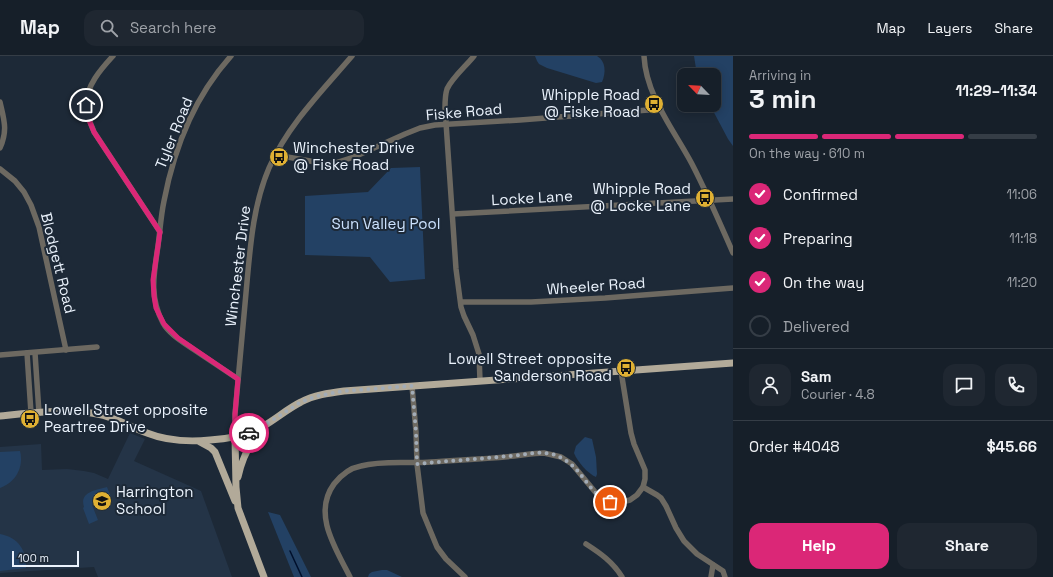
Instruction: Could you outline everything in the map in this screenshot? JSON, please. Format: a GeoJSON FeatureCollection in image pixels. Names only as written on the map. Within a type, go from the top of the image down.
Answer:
{"type":"FeatureCollection","features":[{"type":"Feature","properties":{"kind":"main road"},"geometry":{"type":"LineString","coordinates":[[0,416],[77,411],[95,413],[112,418],[143,432],[174,440],[216,440],[235,437],[256,430],[301,402],[329,393],[733,364]]}},
{"type":"Feature","properties":{"kind":"main road"},"geometry":{"type":"LineString","coordinates":[[236,497],[240,471],[248,448],[261,431],[282,414]]}},
{"type":"Feature","properties":{"kind":"main road"},"geometry":{"type":"LineString","coordinates":[[235,437],[236,497],[238,508]]}},
{"type":"Feature","properties":{"kind":"main road"},"geometry":{"type":"LineString","coordinates":[[197,441],[215,452],[219,460],[264,577]]}},
{"type":"Feature","properties":{"kind":"street"},"geometry":{"type":"LineString","coordinates":[[113,56],[100,71],[92,83],[88,93],[86,105],[89,120],[94,132],[160,232]]}},
{"type":"Feature","properties":{"kind":"street","name":"Tyler Road"},"geometry":{"type":"LineString","coordinates":[[231,56],[202,96],[176,152],[163,203],[153,280],[156,308],[164,324],[178,338],[238,379]]}},
{"type":"Feature","properties":{"kind":"street","name":"Winchester Drive"},"geometry":{"type":"LineString","coordinates":[[235,437],[235,414],[248,266],[255,211],[269,168],[292,129],[352,56]]}},
{"type":"Feature","properties":{"kind":"street"},"geometry":{"type":"LineString","coordinates":[[474,56],[454,79],[448,89],[445,101],[456,269],[464,316],[474,335],[479,354],[480,381]]}},
{"type":"Feature","properties":{"kind":"street"},"geometry":{"type":"LineString","coordinates":[[644,56],[647,77],[653,94],[710,200],[733,253]]}},
{"type":"Feature","properties":{"kind":"street"},"geometry":{"type":"LineString","coordinates":[[0,102],[5,121],[5,133],[0,148]]}},
{"type":"Feature","properties":{"kind":"street","name":"Fiske Road"},"geometry":{"type":"LineString","coordinates":[[276,155],[310,162],[326,164],[335,163],[354,157],[420,128],[435,125],[661,109]]}},
{"type":"Feature","properties":{"kind":"street","name":"Blodgett Road"},"geometry":{"type":"LineString","coordinates":[[0,169],[15,181],[24,192],[31,205],[39,227],[66,350]]}},
{"type":"Feature","properties":{"kind":"street","name":"Locke Lane"},"geometry":{"type":"LineString","coordinates":[[453,214],[733,199]]}},
{"type":"Feature","properties":{"kind":"street","name":"Wheeler Road"},"geometry":{"type":"LineString","coordinates":[[461,302],[531,302],[733,288]]}},
{"type":"Feature","properties":{"kind":"street"},"geometry":{"type":"LineString","coordinates":[[0,355],[98,347]]}},
{"type":"Feature","properties":{"kind":"street"},"geometry":{"type":"LineString","coordinates":[[27,353],[35,413]]}},
{"type":"Feature","properties":{"kind":"street"},"geometry":{"type":"LineString","coordinates":[[34,353],[35,413]]}},
{"type":"Feature","properties":{"kind":"street"},"geometry":{"type":"LineString","coordinates":[[350,577],[328,530],[324,507],[327,495],[333,484],[348,471],[361,466],[381,463],[417,464],[544,453],[561,457],[572,464],[596,493],[606,500],[619,503],[626,501],[637,494],[643,488],[645,470],[631,433],[621,371]]}},
{"type":"Feature","properties":{"kind":"street"},"geometry":{"type":"LineString","coordinates":[[412,386],[417,464],[423,514],[437,547],[446,559],[465,577]]}},
{"type":"Feature","properties":{"kind":"street"},"geometry":{"type":"LineString","coordinates":[[643,488],[661,498],[684,541],[697,554],[723,571],[726,577]]}},
{"type":"Feature","properties":{"kind":"street"},"geometry":{"type":"LineString","coordinates":[[586,544],[611,562],[622,577]]}},
{"type":"Feature","properties":{"kind":"street"},"geometry":{"type":"LineString","coordinates":[[711,577],[713,565]]}},
{"type":"Feature","properties":{"kind":"shaded area","name":"Harrington School"},"geometry":{"type":"Polygon","coordinates":[[[130,433],[145,439],[134,461],[201,491],[232,577],[98,577],[94,567],[0,573],[0,447],[41,444],[42,470],[67,469],[84,471],[94,473],[108,479],[130,433]]]}},
{"type":"Feature","properties":{"kind":"green space"},"geometry":{"type":"Polygon","coordinates":[[[535,56],[597,56],[604,64],[605,71],[602,82],[596,83],[547,68],[539,64],[535,56]]]}},
{"type":"Feature","properties":{"kind":"green space"},"geometry":{"type":"Polygon","coordinates":[[[694,56],[733,56],[733,146],[714,112],[721,112],[721,68],[696,68],[694,56]]]}},
{"type":"Feature","properties":{"kind":"green space","name":"Sun Valley Pool"},"geometry":{"type":"Polygon","coordinates":[[[420,167],[425,279],[390,282],[370,257],[305,255],[305,196],[368,192],[391,168],[420,167]]]}},
{"type":"Feature","properties":{"kind":"green space"},"geometry":{"type":"Polygon","coordinates":[[[585,437],[592,439],[596,457],[596,477],[583,467],[574,453],[576,446],[585,437]]]}},
{"type":"Feature","properties":{"kind":"green space"},"geometry":{"type":"Polygon","coordinates":[[[20,451],[21,463],[18,473],[10,482],[0,488],[0,452],[20,451]]]}},
{"type":"Feature","properties":{"kind":"green space"},"geometry":{"type":"Polygon","coordinates":[[[107,487],[111,497],[92,505],[98,520],[89,524],[83,508],[84,498],[90,492],[107,487]]]}},
{"type":"Feature","properties":{"kind":"green space"},"geometry":{"type":"Polygon","coordinates":[[[268,512],[280,515],[311,577],[294,577],[268,512]]]}},
{"type":"Feature","properties":{"kind":"green space"},"geometry":{"type":"Polygon","coordinates":[[[0,534],[12,538],[20,546],[25,556],[26,568],[0,571],[0,534]]]}},
{"type":"Feature","properties":{"kind":"green space"},"geometry":{"type":"Polygon","coordinates":[[[387,570],[402,577],[368,577],[372,572],[387,570]]]}},
{"type":"Feature","properties":{"kind":"waterway"},"geometry":{"type":"LineString","coordinates":[[290,551],[302,577]]}},
{"type":"Feature","properties":{"kind":"way so far"},"geometry":{"type":"LineString","coordinates":[[249,433],[301,402],[317,396],[344,391],[412,386],[417,464],[544,453],[561,457],[572,464],[596,493],[610,502]]}},
{"type":"Feature","properties":{"kind":"place","name":"Whipple Road @ Fiske Road"},"geometry":{"type":"Point","coordinates":[654,104]}},
{"type":"Feature","properties":{"kind":"place","name":"Winchester Drive @ Fiske Road"},"geometry":{"type":"Point","coordinates":[279,157]}},
{"type":"Feature","properties":{"kind":"place","name":"Whipple Road @ Locke Lane"},"geometry":{"type":"Point","coordinates":[705,198]}},
{"type":"Feature","properties":{"kind":"place","name":"Lowell Street opposite Sanderson Road"},"geometry":{"type":"Point","coordinates":[626,368]}},
{"type":"Feature","properties":{"kind":"place","name":"Lowell Street opposite Peartree Drive"},"geometry":{"type":"Point","coordinates":[30,419]}},
{"type":"Feature","properties":{"kind":"place","name":"Harrington School"},"geometry":{"type":"Point","coordinates":[102,501]}},
{"type":"Feature","properties":{"kind":"route"},"geometry":{"type":"LineString","coordinates":[[86,105],[89,120],[94,132],[160,232],[153,280],[156,308],[164,324],[178,338],[238,379],[235,437],[249,433]]}}]}
